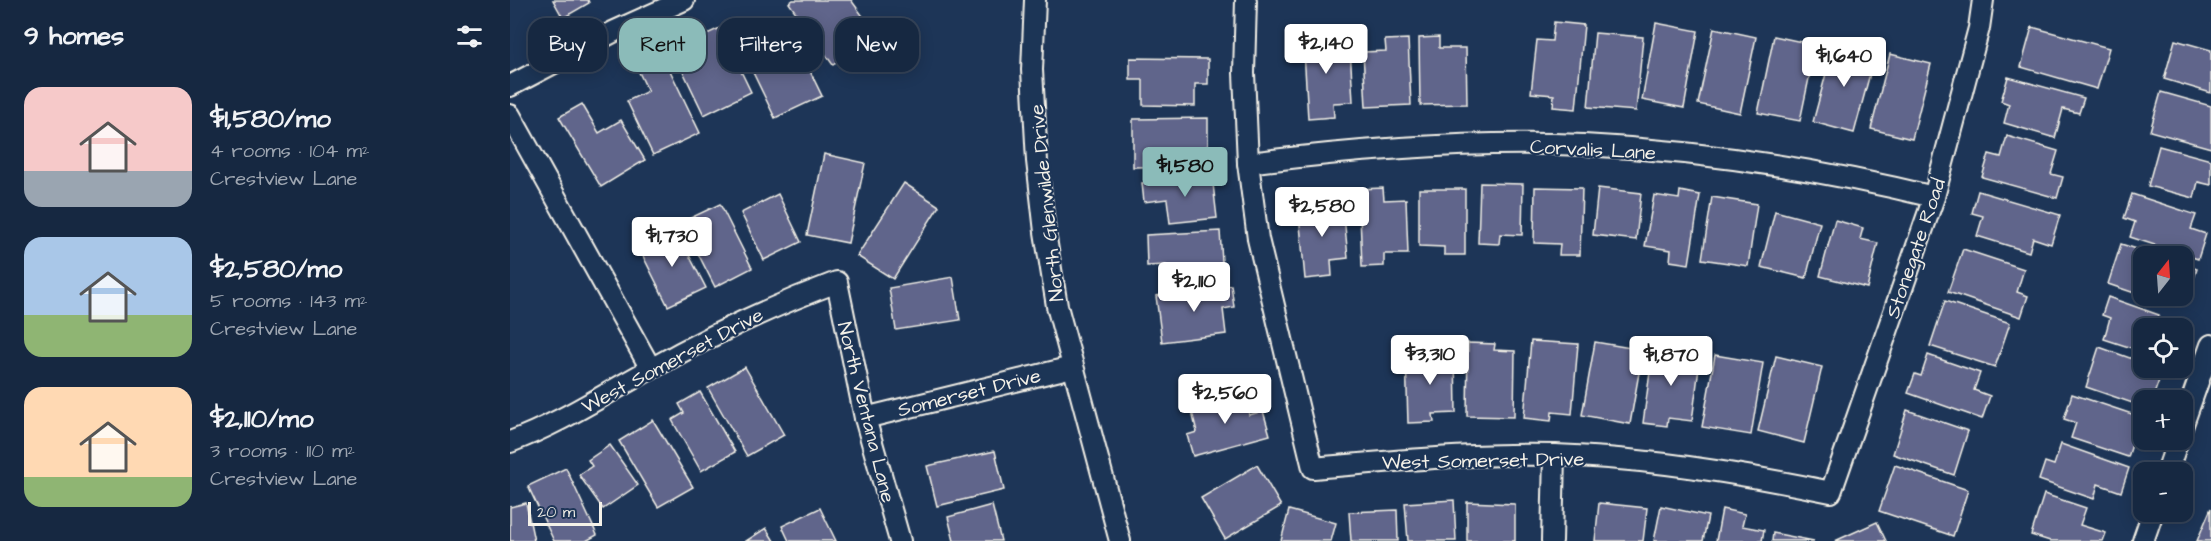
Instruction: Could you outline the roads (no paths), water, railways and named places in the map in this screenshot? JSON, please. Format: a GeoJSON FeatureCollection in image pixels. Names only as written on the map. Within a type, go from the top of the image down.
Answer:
{"type":"FeatureCollection","features":[{"type":"Feature","properties":{"kind":"street"},"geometry":{"type":"LineString","coordinates":[[510,86],[615,31],[684,0]]}},
{"type":"Feature","properties":{"kind":"street","name":"North Glenwilde Drive"},"geometry":{"type":"LineString","coordinates":[[1035,0],[1032,70],[1037,161],[1057,306],[1120,541]]}},
{"type":"Feature","properties":{"kind":"street"},"geometry":{"type":"LineString","coordinates":[[1246,0],[1244,73],[1248,163]]}},
{"type":"Feature","properties":{"kind":"street","name":"Stonegate Road"},"geometry":{"type":"LineString","coordinates":[[1831,492],[1934,196],[1979,28],[1983,0]]}},
{"type":"Feature","properties":{"kind":"street"},"geometry":{"type":"LineString","coordinates":[[510,115],[651,369]]}},
{"type":"Feature","properties":{"kind":"street","name":"Corvalis Lane"},"geometry":{"type":"LineString","coordinates":[[1248,163],[1339,152],[1447,146],[1583,145],[1729,157],[1853,177],[1934,196]]}},
{"type":"Feature","properties":{"kind":"street","name":"West Somerset Drive"},"geometry":{"type":"LineString","coordinates":[[1248,163],[1258,239],[1313,468],[1437,457],[1554,455],[1651,462],[1738,473],[1831,492]]}},
{"type":"Feature","properties":{"kind":"street","name":"West Somerset Drive"},"geometry":{"type":"LineString","coordinates":[[510,442],[542,431],[651,369],[780,303],[837,282]]}},
{"type":"Feature","properties":{"kind":"street","name":"North Ventana Lane"},"geometry":{"type":"LineString","coordinates":[[837,282],[865,418],[900,541]]}},
{"type":"Feature","properties":{"kind":"street"},"geometry":{"type":"LineString","coordinates":[[2193,397],[2211,345]]}},
{"type":"Feature","properties":{"kind":"street","name":"Somerset Drive"},"geometry":{"type":"LineString","coordinates":[[865,418],[1072,367]]}},
{"type":"Feature","properties":{"kind":"street"},"geometry":{"type":"LineString","coordinates":[[1552,541],[1554,455]]}},
{"type":"Feature","properties":{"kind":"street"},"geometry":{"type":"LineString","coordinates":[[2143,541],[2150,522]]}}]}
